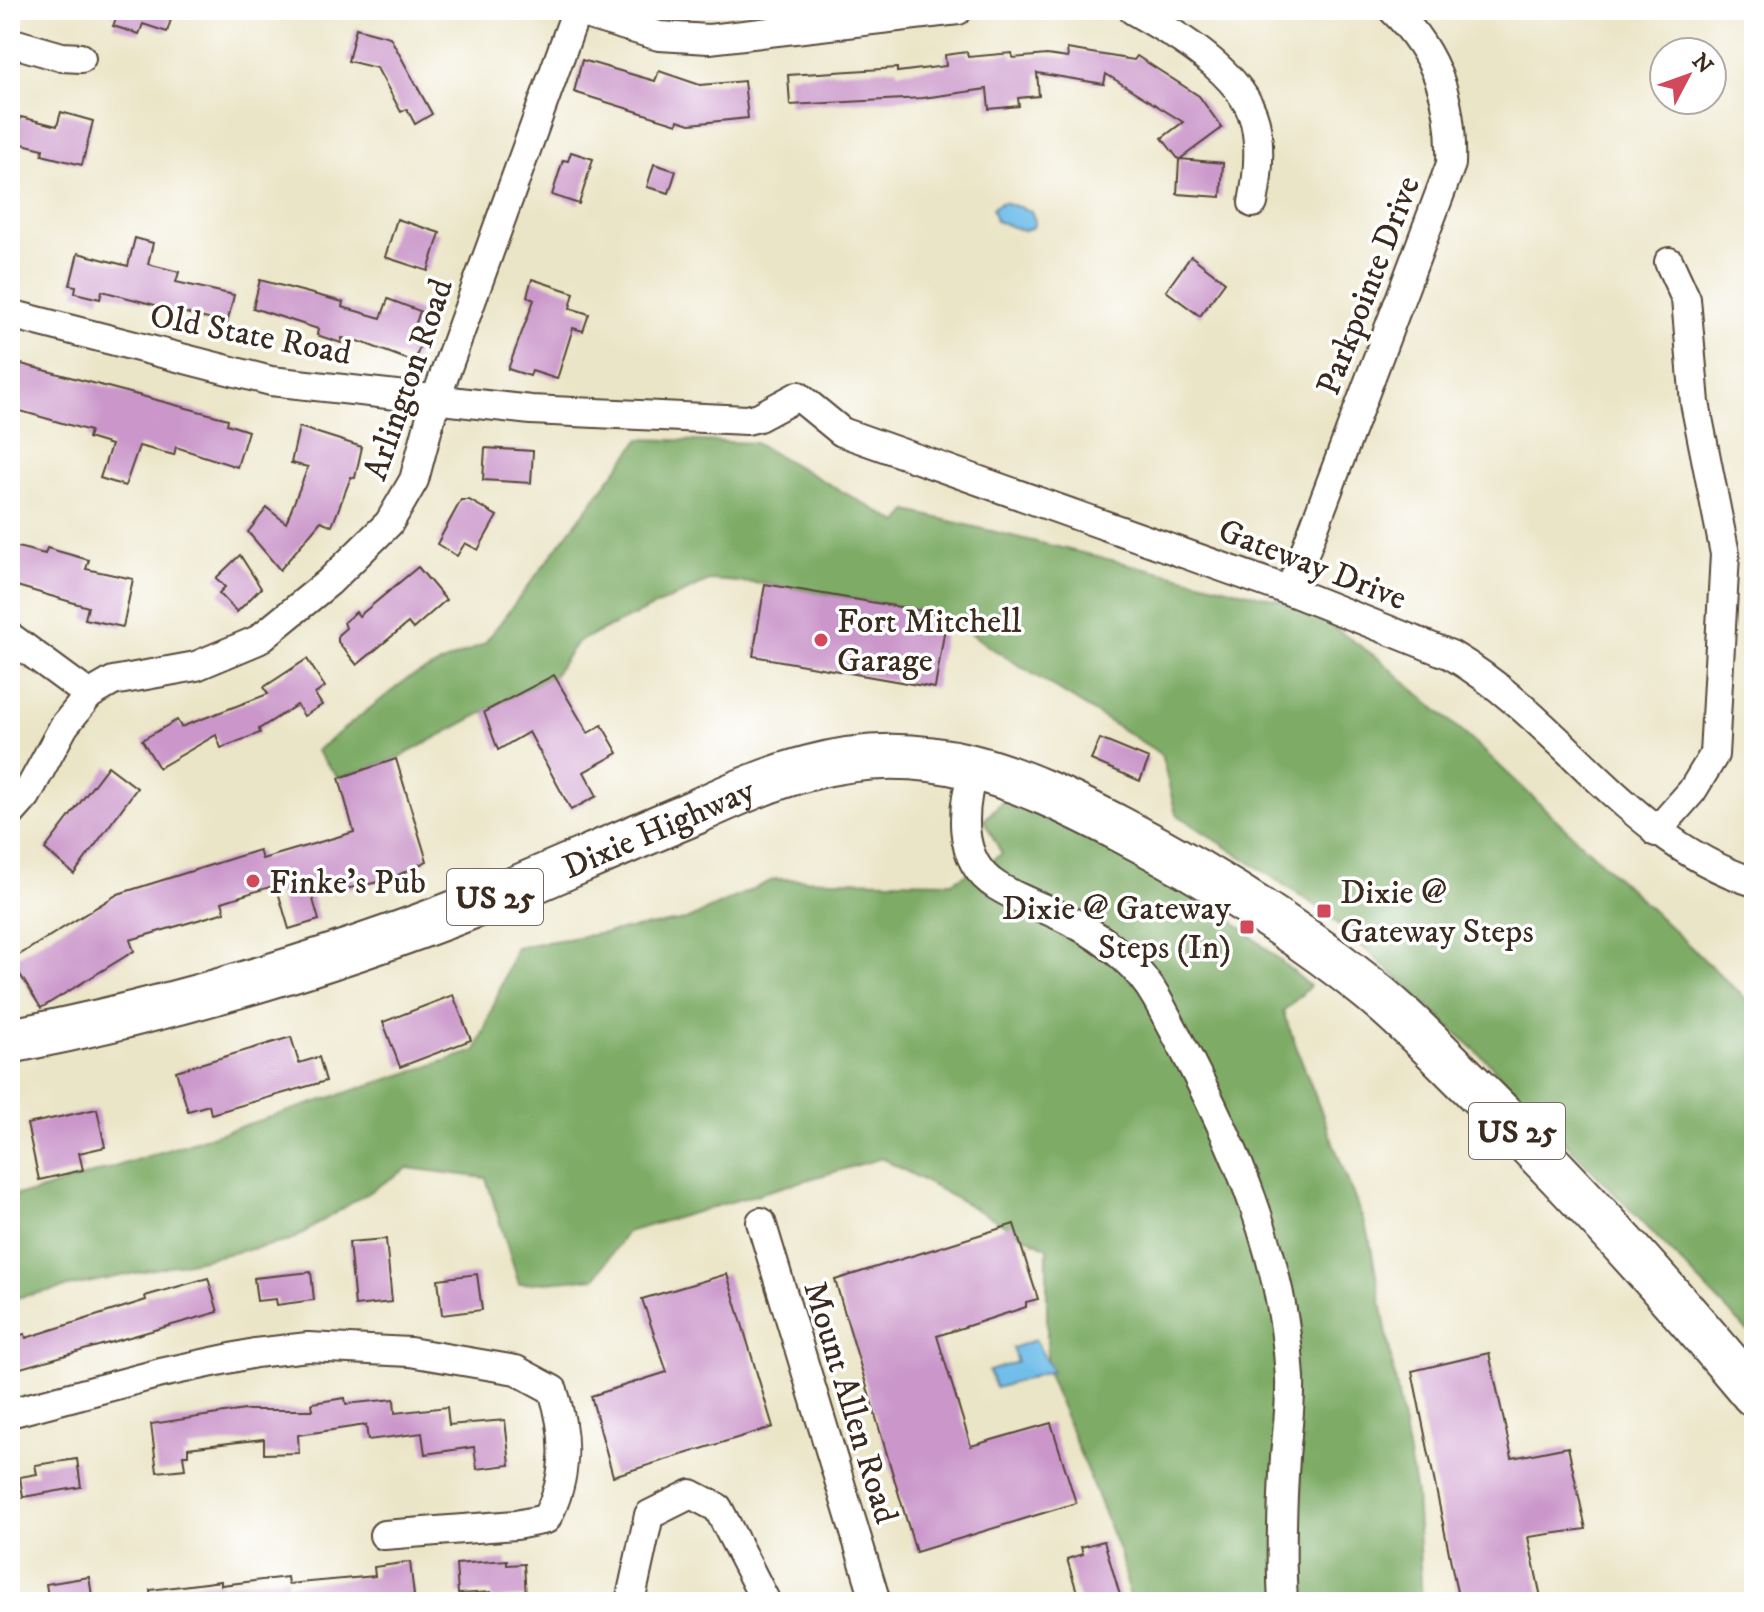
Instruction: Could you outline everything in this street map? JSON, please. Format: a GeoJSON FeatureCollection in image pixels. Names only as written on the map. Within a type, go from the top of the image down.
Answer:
{"type":"FeatureCollection","features":[{"type":"Feature","properties":{"kind":"main road","name":"Dixie Highway"},"geometry":{"type":"LineString","coordinates":[[10,1041],[145,1011],[371,943],[502,894],[760,784],[812,767],[890,756],[975,765],[1045,790],[1170,855],[1280,921],[1371,991],[1532,1145],[1665,1287],[1754,1394]]}},
{"type":"Feature","properties":{"kind":"street"},"geometry":{"type":"LineString","coordinates":[[574,11],[659,36],[709,39],[958,10]]}},
{"type":"Feature","properties":{"kind":"street"},"geometry":{"type":"LineString","coordinates":[[1133,10],[1199,50],[1246,103],[1255,121],[1259,173],[1253,203]]}},
{"type":"Feature","properties":{"kind":"street","name":"Parkpointe Drive"},"geometry":{"type":"LineString","coordinates":[[1290,591],[1451,164],[1452,124],[1446,92],[1418,38],[1393,10]]}},
{"type":"Feature","properties":{"kind":"street","name":"Arlington Road"},"geometry":{"type":"LineString","coordinates":[[10,814],[26,796],[64,726],[89,695],[113,681],[196,666],[258,640],[329,582],[389,523],[414,480],[435,401],[574,11]]}},
{"type":"Feature","properties":{"kind":"street"},"geometry":{"type":"LineString","coordinates":[[10,42],[62,57],[81,58]]}},
{"type":"Feature","properties":{"kind":"street"},"geometry":{"type":"LineString","coordinates":[[1656,832],[1692,791],[1714,755],[1725,554],[1695,403],[1686,299],[1669,262]]}},
{"type":"Feature","properties":{"kind":"street","name":"Old State Road"},"geometry":{"type":"LineString","coordinates":[[10,314],[271,381],[435,401],[531,410],[672,414],[747,420],[798,396]]}},
{"type":"Feature","properties":{"kind":"street","name":"Gateway Drive"},"geometry":{"type":"LineString","coordinates":[[798,396],[842,432],[1290,591],[1420,642],[1474,669],[1656,832],[1699,861],[1754,882]]}},
{"type":"Feature","properties":{"kind":"street"},"geometry":{"type":"LineString","coordinates":[[10,637],[89,695]]}},
{"type":"Feature","properties":{"kind":"street"},"geometry":{"type":"LineString","coordinates":[[975,765],[965,796],[966,836],[979,868],[994,885],[1074,923],[1114,948],[1151,989],[1207,1091],[1242,1165],[1277,1284],[1287,1340],[1290,1382],[1280,1546],[1283,1602]]}},
{"type":"Feature","properties":{"kind":"street","name":"Mount Allen Road"},"geometry":{"type":"LineString","coordinates":[[761,1222],[876,1602]]}},
{"type":"Feature","properties":{"kind":"street"},"geometry":{"type":"LineString","coordinates":[[10,1413],[161,1373],[255,1353],[308,1347],[410,1352],[516,1370],[553,1390],[564,1425],[564,1460],[558,1497],[546,1519],[516,1525],[384,1535]]}},
{"type":"Feature","properties":{"kind":"street"},"geometry":{"type":"LineString","coordinates":[[630,1602],[649,1515],[691,1494],[718,1508],[766,1602]]}},
{"type":"Feature","properties":{"kind":"green space"},"geometry":{"type":"Polygon","coordinates":[[[640,439],[755,443],[899,523],[908,511],[1303,606],[1379,659],[1484,751],[1754,1007],[1754,1338],[1485,1059],[1324,911],[1176,814],[1161,754],[985,644],[947,615],[766,584],[711,580],[577,642],[554,675],[396,759],[339,778],[316,751],[407,679],[484,644],[640,439]]]}},
{"type":"Feature","properties":{"kind":"green space"},"geometry":{"type":"Polygon","coordinates":[[[1008,796],[1218,908],[1310,986],[1283,1012],[1369,1236],[1416,1494],[1422,1602],[1131,1602],[1120,1553],[1047,1371],[1047,1248],[882,1158],[627,1232],[595,1278],[519,1284],[486,1178],[408,1168],[290,1241],[10,1299],[10,1195],[33,1193],[476,1051],[516,947],[686,920],[775,879],[952,882],[1002,854],[984,820],[1008,796]]]}},
{"type":"Feature","properties":{"kind":"water"},"geometry":{"type":"Polygon","coordinates":[[[1003,202],[1031,211],[1035,221],[1033,227],[1024,231],[996,221],[992,208],[1003,202]]]}},
{"type":"Feature","properties":{"kind":"water"},"geometry":{"type":"Polygon","coordinates":[[[1035,1340],[1052,1371],[996,1388],[989,1371],[1017,1362],[1012,1348],[1035,1340]]]}},
{"type":"Feature","properties":{"kind":"building"},"geometry":{"type":"Polygon","coordinates":[[[111,10],[174,10],[167,32],[143,24],[139,34],[113,26],[117,16],[111,14],[111,10]]]}},
{"type":"Feature","properties":{"kind":"building"},"geometry":{"type":"Polygon","coordinates":[[[356,28],[390,37],[432,114],[415,124],[407,109],[401,112],[377,68],[348,61],[356,28]]]}},
{"type":"Feature","properties":{"kind":"building"},"geometry":{"type":"Polygon","coordinates":[[[1067,49],[1134,60],[1137,56],[1199,96],[1222,128],[1180,159],[1223,163],[1221,197],[1177,194],[1179,160],[1162,138],[1183,122],[1106,74],[1104,84],[1037,73],[1039,96],[1018,98],[1019,106],[989,109],[987,89],[923,98],[790,105],[788,75],[897,68],[897,72],[946,66],[945,55],[967,52],[968,57],[1012,53],[1013,58],[1047,55],[1068,58],[1067,49]]]}},
{"type":"Feature","properties":{"kind":"building"},"geometry":{"type":"Polygon","coordinates":[[[582,60],[655,81],[659,71],[700,85],[744,81],[748,118],[690,124],[678,120],[677,124],[574,92],[582,60]]]}},
{"type":"Feature","properties":{"kind":"building"},"geometry":{"type":"Polygon","coordinates":[[[61,112],[93,121],[82,165],[42,155],[43,149],[14,142],[21,117],[57,126],[61,112]]]}},
{"type":"Feature","properties":{"kind":"building"},"geometry":{"type":"Polygon","coordinates":[[[571,152],[593,159],[579,204],[552,195],[563,160],[568,161],[571,152]]]}},
{"type":"Feature","properties":{"kind":"building"},"geometry":{"type":"Polygon","coordinates":[[[654,164],[676,171],[669,193],[647,187],[654,164]]]}},
{"type":"Feature","properties":{"kind":"building"},"geometry":{"type":"Polygon","coordinates":[[[397,219],[440,233],[428,271],[385,257],[397,219]]]}},
{"type":"Feature","properties":{"kind":"building"},"geometry":{"type":"Polygon","coordinates":[[[135,238],[153,243],[148,264],[179,272],[176,282],[234,295],[227,324],[102,291],[100,299],[75,293],[76,286],[70,285],[78,253],[128,266],[135,238]]]}},
{"type":"Feature","properties":{"kind":"building"},"geometry":{"type":"Polygon","coordinates":[[[1191,256],[1225,282],[1200,316],[1166,291],[1191,256]]]}},
{"type":"Feature","properties":{"kind":"building"},"geometry":{"type":"Polygon","coordinates":[[[532,279],[574,293],[570,308],[589,314],[583,331],[573,328],[557,379],[532,371],[530,376],[508,369],[534,300],[527,296],[532,279]]]}},
{"type":"Feature","properties":{"kind":"building"},"geometry":{"type":"Polygon","coordinates":[[[260,280],[343,302],[342,307],[381,318],[388,299],[420,311],[413,332],[424,336],[414,362],[361,342],[342,338],[341,343],[317,335],[318,329],[253,308],[260,280]]]}},
{"type":"Feature","properties":{"kind":"building"},"geometry":{"type":"Polygon","coordinates":[[[10,361],[228,419],[227,424],[248,431],[237,467],[176,447],[174,455],[139,446],[125,486],[100,478],[111,445],[88,438],[90,431],[10,408],[10,361]]]}},
{"type":"Feature","properties":{"kind":"building"},"geometry":{"type":"Polygon","coordinates":[[[299,427],[362,447],[355,478],[351,477],[332,526],[321,521],[280,570],[248,532],[267,508],[286,523],[308,467],[291,463],[299,427]]]}},
{"type":"Feature","properties":{"kind":"building"},"geometry":{"type":"Polygon","coordinates":[[[485,448],[533,451],[531,483],[483,480],[485,448]]]}},
{"type":"Feature","properties":{"kind":"building"},"geometry":{"type":"Polygon","coordinates":[[[461,500],[469,500],[497,516],[478,550],[465,543],[457,556],[437,544],[461,500]]]}},
{"type":"Feature","properties":{"kind":"building"},"geometry":{"type":"Polygon","coordinates":[[[10,545],[45,554],[47,548],[89,560],[86,569],[133,579],[123,627],[85,619],[88,607],[10,584],[10,545]]]}},
{"type":"Feature","properties":{"kind":"building"},"geometry":{"type":"Polygon","coordinates":[[[240,555],[261,588],[237,612],[219,593],[225,587],[216,578],[240,555]]]}},
{"type":"Feature","properties":{"kind":"building"},"geometry":{"type":"Polygon","coordinates":[[[418,567],[446,600],[413,629],[408,623],[357,665],[338,642],[338,635],[346,628],[344,622],[356,612],[359,616],[418,567]]]}},
{"type":"Feature","properties":{"kind":"building"},"geometry":{"type":"Polygon","coordinates":[[[765,584],[947,615],[935,688],[753,656],[765,584]]]}},
{"type":"Feature","properties":{"kind":"building"},"geometry":{"type":"Polygon","coordinates":[[[307,659],[325,687],[315,694],[322,705],[304,716],[297,705],[259,729],[260,733],[221,748],[216,735],[159,768],[142,740],[177,720],[181,727],[268,694],[264,687],[307,659]]]}},
{"type":"Feature","properties":{"kind":"building"},"geometry":{"type":"Polygon","coordinates":[[[554,675],[588,733],[602,725],[618,753],[584,772],[597,796],[571,810],[529,732],[498,750],[484,712],[554,675]]]}},
{"type":"Feature","properties":{"kind":"building"},"geometry":{"type":"Polygon","coordinates":[[[1100,739],[1149,759],[1140,781],[1091,760],[1100,739]]]}},
{"type":"Feature","properties":{"kind":"building"},"geometry":{"type":"Polygon","coordinates":[[[396,759],[427,861],[388,880],[312,896],[319,920],[289,929],[276,885],[222,902],[225,912],[130,940],[134,951],[41,1008],[11,960],[118,894],[259,850],[262,859],[354,832],[339,778],[396,759]]]}},
{"type":"Feature","properties":{"kind":"building"},"geometry":{"type":"Polygon","coordinates":[[[108,766],[137,788],[74,874],[45,849],[108,766]]]}},
{"type":"Feature","properties":{"kind":"building"},"geometry":{"type":"Polygon","coordinates":[[[453,995],[471,1040],[400,1067],[383,1022],[453,995]]]}},
{"type":"Feature","properties":{"kind":"building"},"geometry":{"type":"Polygon","coordinates":[[[291,1037],[299,1063],[319,1057],[326,1081],[211,1114],[209,1105],[188,1111],[176,1071],[291,1037]]]}},
{"type":"Feature","properties":{"kind":"building"},"geometry":{"type":"Polygon","coordinates":[[[97,1109],[105,1147],[79,1153],[83,1170],[39,1180],[27,1124],[97,1109]]]}},
{"type":"Feature","properties":{"kind":"building"},"geometry":{"type":"Polygon","coordinates":[[[1014,1224],[1038,1299],[1026,1302],[1026,1307],[937,1336],[971,1446],[1051,1423],[1076,1503],[916,1552],[835,1280],[1014,1224]]]}},
{"type":"Feature","properties":{"kind":"building"},"geometry":{"type":"Polygon","coordinates":[[[386,1239],[392,1302],[355,1306],[349,1242],[386,1239]]]}},
{"type":"Feature","properties":{"kind":"building"},"geometry":{"type":"Polygon","coordinates":[[[311,1272],[314,1300],[277,1305],[276,1299],[257,1301],[254,1278],[311,1272]]]}},
{"type":"Feature","properties":{"kind":"building"},"geometry":{"type":"Polygon","coordinates":[[[477,1274],[482,1310],[442,1315],[438,1279],[477,1274]]]}},
{"type":"Feature","properties":{"kind":"building"},"geometry":{"type":"Polygon","coordinates":[[[727,1274],[773,1427],[613,1476],[591,1396],[667,1372],[642,1299],[727,1274]]]}},
{"type":"Feature","properties":{"kind":"building"},"geometry":{"type":"Polygon","coordinates":[[[208,1278],[218,1312],[10,1371],[10,1337],[25,1334],[26,1338],[146,1300],[145,1296],[208,1278]]]}},
{"type":"Feature","properties":{"kind":"building"},"geometry":{"type":"Polygon","coordinates":[[[1489,1353],[1512,1458],[1568,1447],[1586,1529],[1528,1537],[1542,1602],[1459,1602],[1412,1371],[1489,1353]]]}},
{"type":"Feature","properties":{"kind":"building"},"geometry":{"type":"Polygon","coordinates":[[[345,1398],[346,1404],[394,1399],[395,1413],[447,1407],[449,1425],[505,1420],[510,1465],[477,1469],[474,1447],[425,1454],[422,1433],[368,1440],[366,1425],[298,1435],[299,1453],[264,1454],[264,1439],[188,1448],[188,1455],[183,1455],[185,1469],[157,1472],[151,1424],[245,1410],[313,1410],[312,1403],[345,1398]]]}},
{"type":"Feature","properties":{"kind":"building"},"geometry":{"type":"Polygon","coordinates":[[[77,1459],[81,1487],[23,1497],[20,1477],[37,1474],[35,1465],[77,1459]]]}},
{"type":"Feature","properties":{"kind":"building"},"geometry":{"type":"Polygon","coordinates":[[[1104,1541],[1122,1602],[1080,1602],[1067,1559],[1083,1554],[1081,1547],[1104,1541]]]}},
{"type":"Feature","properties":{"kind":"building"},"geometry":{"type":"Polygon","coordinates":[[[507,1560],[507,1565],[524,1564],[526,1597],[491,1599],[491,1592],[458,1594],[456,1564],[507,1560]]]}},
{"type":"Feature","properties":{"kind":"building"},"geometry":{"type":"Polygon","coordinates":[[[410,1562],[414,1595],[402,1597],[403,1602],[151,1602],[150,1590],[221,1581],[221,1585],[287,1577],[288,1584],[375,1576],[374,1567],[410,1562]]]}},
{"type":"Feature","properties":{"kind":"building"},"geometry":{"type":"Polygon","coordinates":[[[89,1577],[93,1602],[49,1602],[46,1584],[89,1577]]]}},
{"type":"Feature","properties":{"kind":"place","name":"Fort Mitchell Garage"},"geometry":{"type":"Point","coordinates":[821,640]}},
{"type":"Feature","properties":{"kind":"place","name":"Finke's Pub"},"geometry":{"type":"Point","coordinates":[253,881]}},
{"type":"Feature","properties":{"kind":"place","name":"Dixie @ Gateway Steps"},"geometry":{"type":"Point","coordinates":[1324,911]}},
{"type":"Feature","properties":{"kind":"place","name":"Dixie @ Gateway Steps (In)"},"geometry":{"type":"Point","coordinates":[1247,927]}}]}
